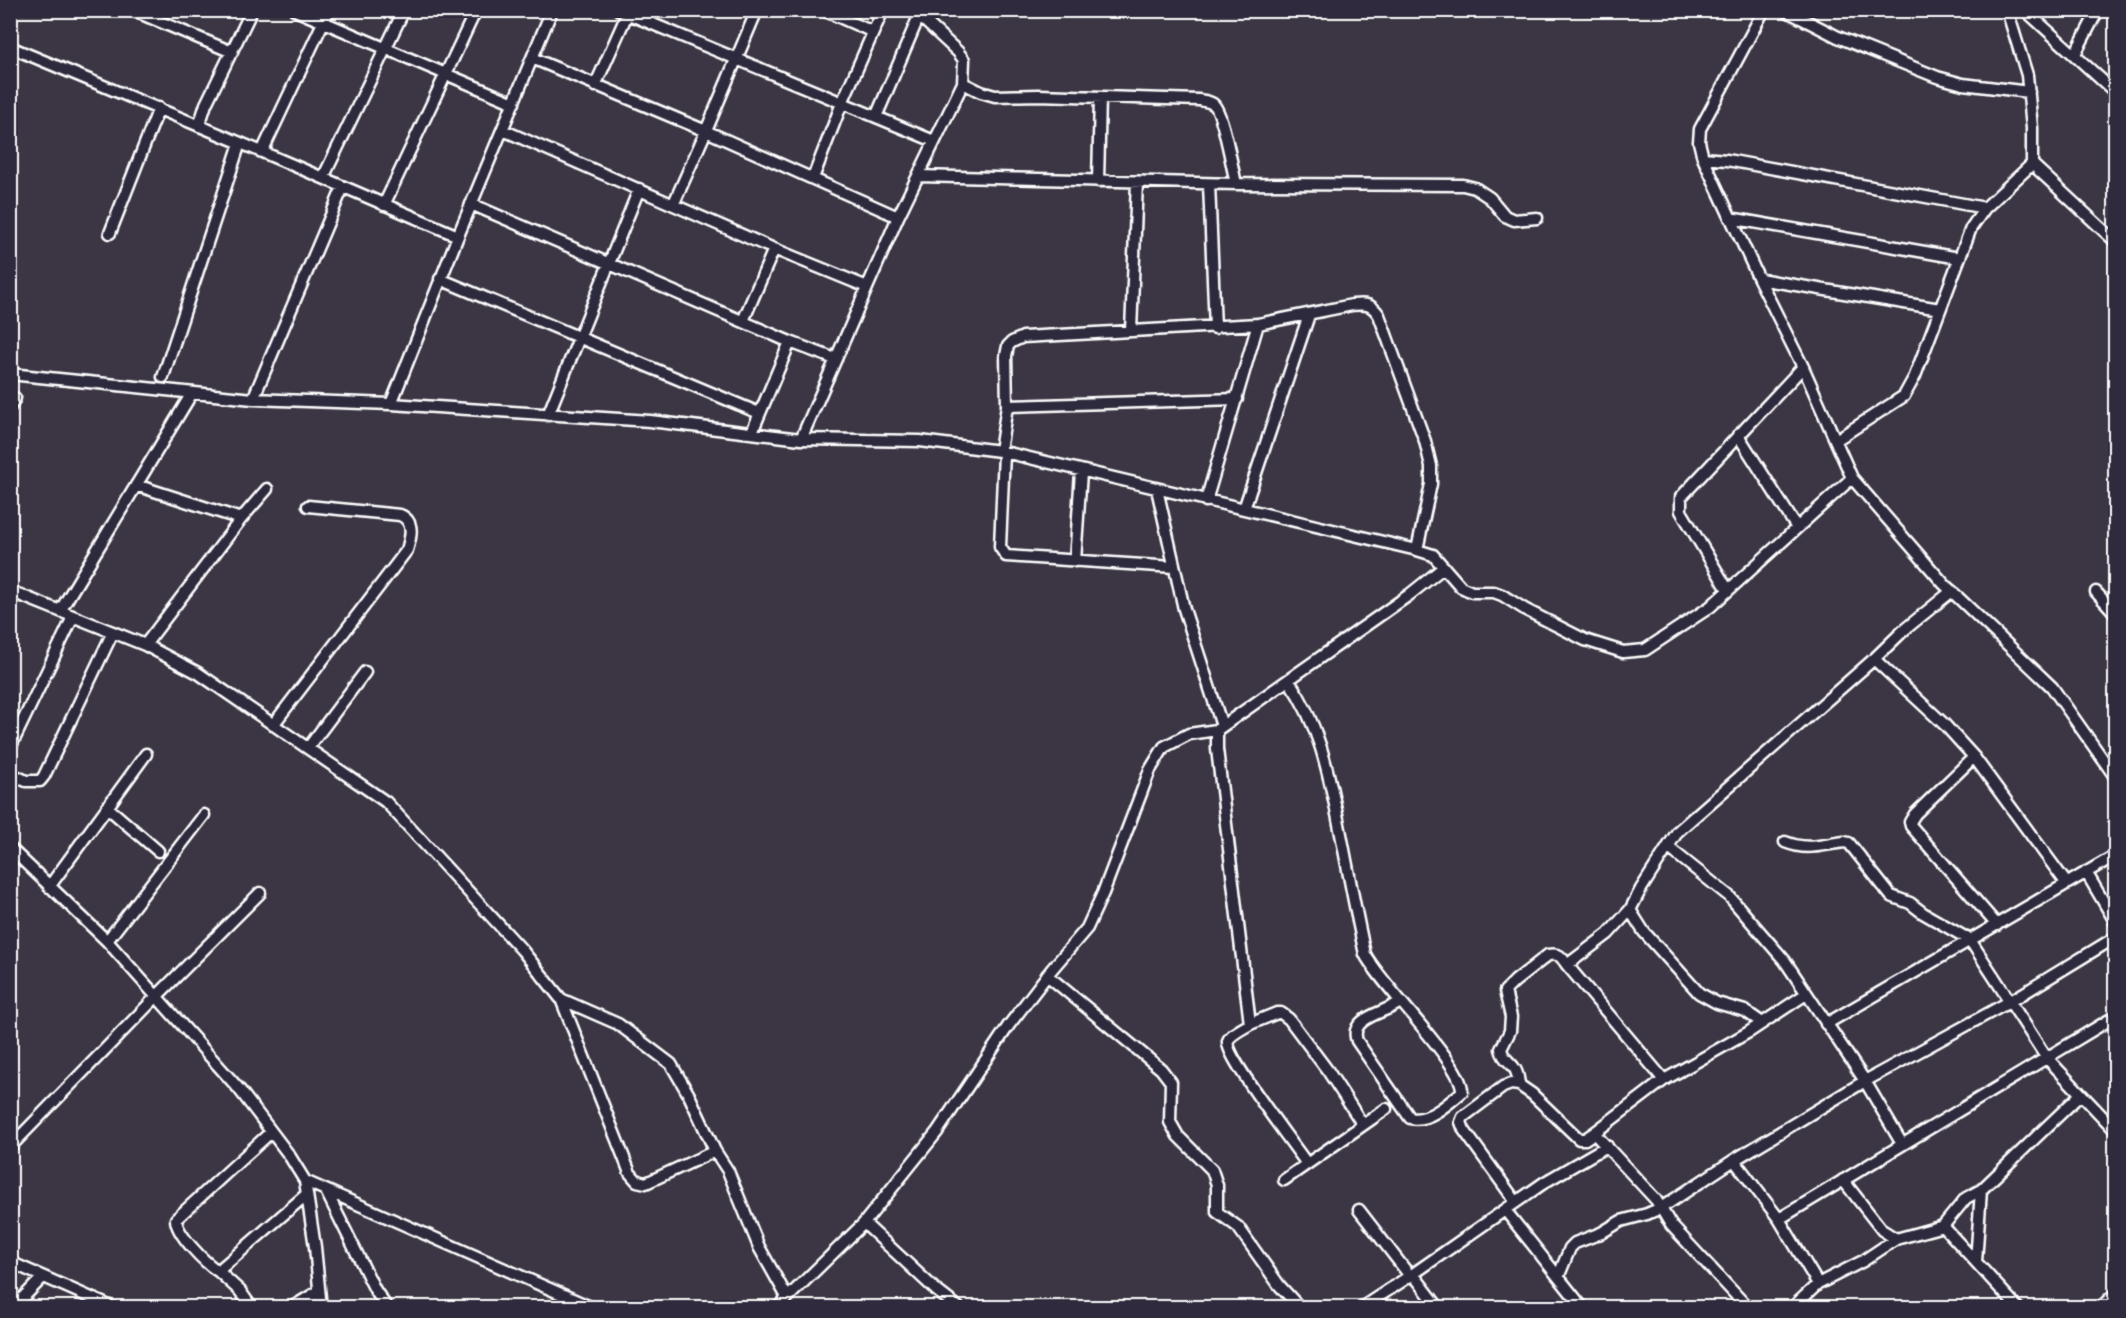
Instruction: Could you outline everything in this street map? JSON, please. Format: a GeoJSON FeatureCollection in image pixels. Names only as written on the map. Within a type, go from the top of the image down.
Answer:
{"type":"FeatureCollection","features":[{"type":"Feature","properties":{"kind":"street"},"geometry":{"type":"LineString","coordinates":[[132,10],[150,14],[232,52]]}},
{"type":"Feature","properties":{"kind":"street"},"geometry":{"type":"LineString","coordinates":[[199,126],[206,104],[252,10]]}},
{"type":"Feature","properties":{"kind":"street"},"geometry":{"type":"LineString","coordinates":[[295,10],[514,103]]}},
{"type":"Feature","properties":{"kind":"street"},"geometry":{"type":"LineString","coordinates":[[262,152],[329,10]]}},
{"type":"Feature","properties":{"kind":"street"},"geometry":{"type":"LineString","coordinates":[[323,178],[404,10]]}},
{"type":"Feature","properties":{"kind":"street"},"geometry":{"type":"LineString","coordinates":[[384,205],[476,10]]}},
{"type":"Feature","properties":{"kind":"street"},"geometry":{"type":"LineString","coordinates":[[391,404],[440,279],[552,10]]}},
{"type":"Feature","properties":{"kind":"street"},"geometry":{"type":"LineString","coordinates":[[674,204],[758,10]]}},
{"type":"Feature","properties":{"kind":"street"},"geometry":{"type":"LineString","coordinates":[[824,10],[873,32]]}},
{"type":"Feature","properties":{"kind":"street"},"geometry":{"type":"LineString","coordinates":[[813,178],[842,103],[883,10]]}},
{"type":"Feature","properties":{"kind":"street"},"geometry":{"type":"LineString","coordinates":[[1764,10],[1700,129],[1699,142],[1703,158],[1730,218],[1803,367],[1852,478],[1952,591],[2052,687],[2115,778]]}},
{"type":"Feature","properties":{"kind":"street"},"geometry":{"type":"LineString","coordinates":[[1785,10],[1838,37],[1937,77],[1964,84],[2029,92]]}},
{"type":"Feature","properties":{"kind":"street"},"geometry":{"type":"LineString","coordinates":[[2007,10],[2027,75],[2032,164],[2115,242]]}},
{"type":"Feature","properties":{"kind":"street"},"geometry":{"type":"LineString","coordinates":[[2025,10],[2115,93]]}},
{"type":"Feature","properties":{"kind":"street"},"geometry":{"type":"LineString","coordinates":[[2075,54],[2098,10]]}},
{"type":"Feature","properties":{"kind":"street"},"geometry":{"type":"LineString","coordinates":[[595,86],[625,12],[736,61],[934,141]]}},
{"type":"Feature","properties":{"kind":"street"},"geometry":{"type":"LineString","coordinates":[[801,439],[898,217],[963,83],[964,60],[916,13],[876,117]]}},
{"type":"Feature","properties":{"kind":"street"},"geometry":{"type":"LineString","coordinates":[[10,47],[458,236]]}},
{"type":"Feature","properties":{"kind":"street"},"geometry":{"type":"LineString","coordinates":[[532,58],[706,131],[898,217]]}},
{"type":"Feature","properties":{"kind":"street"},"geometry":{"type":"LineString","coordinates":[[963,83],[995,96],[1199,100],[1213,103],[1222,123],[1236,184]]}},
{"type":"Feature","properties":{"kind":"street"},"geometry":{"type":"LineString","coordinates":[[1098,181],[1101,97]]}},
{"type":"Feature","properties":{"kind":"street"},"geometry":{"type":"LineString","coordinates":[[110,233],[159,108]]}},
{"type":"Feature","properties":{"kind":"street"},"geometry":{"type":"LineString","coordinates":[[503,130],[774,249],[867,287]]}},
{"type":"Feature","properties":{"kind":"street"},"geometry":{"type":"LineString","coordinates":[[163,377],[240,143]]}},
{"type":"Feature","properties":{"kind":"street"},"geometry":{"type":"LineString","coordinates":[[1703,158],[1727,160],[1985,208]]}},
{"type":"Feature","properties":{"kind":"street"},"geometry":{"type":"LineString","coordinates":[[1836,440],[1904,396],[1915,376],[1971,228],[1985,208],[2032,164]]}},
{"type":"Feature","properties":{"kind":"street"},"geometry":{"type":"LineString","coordinates":[[919,176],[1209,184],[1463,185],[1475,188],[1490,198],[1505,216],[1514,220],[1537,218]]}},
{"type":"Feature","properties":{"kind":"street"},"geometry":{"type":"LineString","coordinates":[[1131,330],[1137,182]]}},
{"type":"Feature","properties":{"kind":"street"},"geometry":{"type":"LineString","coordinates":[[1209,184],[1215,328]]}},
{"type":"Feature","properties":{"kind":"street"},"geometry":{"type":"LineString","coordinates":[[254,399],[343,187]]}},
{"type":"Feature","properties":{"kind":"street"},"geometry":{"type":"LineString","coordinates":[[548,414],[639,189]]}},
{"type":"Feature","properties":{"kind":"street"},"geometry":{"type":"LineString","coordinates":[[471,204],[790,342],[835,359]]}},
{"type":"Feature","properties":{"kind":"street"},"geometry":{"type":"LineString","coordinates":[[1730,218],[1959,258]]}},
{"type":"Feature","properties":{"kind":"street"},"geometry":{"type":"LineString","coordinates":[[742,321],[774,249]]}},
{"type":"Feature","properties":{"kind":"street"},"geometry":{"type":"LineString","coordinates":[[440,279],[759,413]]}},
{"type":"Feature","properties":{"kind":"street"},"geometry":{"type":"LineString","coordinates":[[1759,279],[1940,309]]}},
{"type":"Feature","properties":{"kind":"street"},"geometry":{"type":"LineString","coordinates":[[1174,567],[1006,556],[1001,552],[1002,452],[1007,406],[1006,356],[1008,346],[1012,342],[1023,337],[1258,324],[1352,305],[1372,306],[1379,315],[1425,441],[1431,466],[1431,484],[1417,550]]}},
{"type":"Feature","properties":{"kind":"street"},"geometry":{"type":"LineString","coordinates":[[1244,509],[1308,315]]}},
{"type":"Feature","properties":{"kind":"street"},"geometry":{"type":"LineString","coordinates":[[1206,501],[1258,324]]}},
{"type":"Feature","properties":{"kind":"street"},"geometry":{"type":"LineString","coordinates":[[752,432],[790,342]]}},
{"type":"Feature","properties":{"kind":"street"},"geometry":{"type":"LineString","coordinates":[[1728,590],[1681,511],[1680,497],[1803,367]]}},
{"type":"Feature","properties":{"kind":"street"},"geometry":{"type":"LineString","coordinates":[[10,374],[254,399],[391,404],[650,421],[801,439],[920,441],[1002,452],[1433,555],[1461,587],[1472,592],[1494,592],[1585,640],[1623,652],[1636,652],[1656,644],[1710,607],[1852,478]]}},
{"type":"Feature","properties":{"kind":"street"},"geometry":{"type":"LineString","coordinates":[[60,611],[192,393]]}},
{"type":"Feature","properties":{"kind":"street"},"geometry":{"type":"LineString","coordinates":[[1007,406],[1237,399]]}},
{"type":"Feature","properties":{"kind":"street"},"geometry":{"type":"LineString","coordinates":[[1738,435],[1797,528]]}},
{"type":"Feature","properties":{"kind":"street"},"geometry":{"type":"LineString","coordinates":[[1075,561],[1081,472]]}},
{"type":"Feature","properties":{"kind":"street"},"geometry":{"type":"LineString","coordinates":[[136,485],[241,519]]}},
{"type":"Feature","properties":{"kind":"street"},"geometry":{"type":"LineString","coordinates":[[145,645],[241,519],[267,489]]}},
{"type":"Feature","properties":{"kind":"street"},"geometry":{"type":"LineString","coordinates":[[1157,489],[1184,609],[1220,728],[1217,749],[1250,1024]]}},
{"type":"Feature","properties":{"kind":"street"},"geometry":{"type":"LineString","coordinates":[[273,725],[407,550],[411,535],[410,524],[400,515],[308,506]]}},
{"type":"Feature","properties":{"kind":"street"},"geometry":{"type":"LineString","coordinates":[[777,1308],[864,1222],[937,1132],[1009,1025],[1087,928],[1103,893],[1150,770],[1164,747],[1189,734],[1220,728],[1409,595],[1444,567]]}},
{"type":"Feature","properties":{"kind":"street"},"geometry":{"type":"LineString","coordinates":[[10,591],[145,645],[198,673],[386,802],[522,950],[561,999],[630,1173],[637,1181],[646,1183],[715,1151]]}},
{"type":"Feature","properties":{"kind":"street"},"geometry":{"type":"LineString","coordinates":[[1567,965],[1608,934],[1630,910],[1678,831],[1904,630],[1952,591]]}},
{"type":"Feature","properties":{"kind":"street"},"geometry":{"type":"LineString","coordinates":[[2096,592],[2115,614]]}},
{"type":"Feature","properties":{"kind":"street"},"geometry":{"type":"LineString","coordinates":[[10,748],[72,617]]}},
{"type":"Feature","properties":{"kind":"street"},"geometry":{"type":"LineString","coordinates":[[10,773],[31,782],[40,781],[44,776],[113,632]]}},
{"type":"Feature","properties":{"kind":"street"},"geometry":{"type":"LineString","coordinates":[[1874,659],[1945,725],[1974,757],[2067,884]]}},
{"type":"Feature","properties":{"kind":"street"},"geometry":{"type":"LineString","coordinates":[[308,748],[365,672]]}},
{"type":"Feature","properties":{"kind":"street"},"geometry":{"type":"LineString","coordinates":[[1289,681],[1300,696],[1315,729],[1329,774],[1365,954],[1372,968],[1390,985],[1400,1002],[1439,1048],[1460,1079],[1461,1092],[1424,1119],[1410,1118],[1357,1041],[1354,1033],[1362,1020],[1400,1002]]}},
{"type":"Feature","properties":{"kind":"street"},"geometry":{"type":"LineString","coordinates":[[49,886],[146,754]]}},
{"type":"Feature","properties":{"kind":"street"},"geometry":{"type":"LineString","coordinates":[[1974,757],[1915,814],[1910,822],[1996,925]]}},
{"type":"Feature","properties":{"kind":"street"},"geometry":{"type":"LineString","coordinates":[[107,807],[158,850]]}},
{"type":"Feature","properties":{"kind":"street"},"geometry":{"type":"LineString","coordinates":[[107,941],[204,815]]}},
{"type":"Feature","properties":{"kind":"street"},"geometry":{"type":"LineString","coordinates":[[1785,842],[1798,848],[1849,843],[1891,896],[1910,903],[1970,940],[2046,1057],[2115,1131]]}},
{"type":"Feature","properties":{"kind":"street"},"geometry":{"type":"LineString","coordinates":[[10,848],[107,941],[239,1089],[289,1155],[305,1181],[321,1308]]}},
{"type":"Feature","properties":{"kind":"street"},"geometry":{"type":"LineString","coordinates":[[1669,848],[1729,896],[1785,961],[1865,1081],[1902,1144]]}},
{"type":"Feature","properties":{"kind":"street"},"geometry":{"type":"LineString","coordinates":[[1826,1023],[2115,855]]}},
{"type":"Feature","properties":{"kind":"street"},"geometry":{"type":"LineString","coordinates":[[2086,872],[2115,922]]}},
{"type":"Feature","properties":{"kind":"street"},"geometry":{"type":"LineString","coordinates":[[10,1147],[260,893]]}},
{"type":"Feature","properties":{"kind":"street"},"geometry":{"type":"LineString","coordinates":[[1630,910],[1644,932],[1699,993],[1717,1003],[1745,1011],[1761,1023]]}},
{"type":"Feature","properties":{"kind":"street"},"geometry":{"type":"LineString","coordinates":[[1559,1275],[1570,1248],[1575,1243],[1601,1233],[1621,1221],[1647,1215],[1661,1208],[1734,1160],[1865,1081],[2011,1001],[2115,937]]}},
{"type":"Feature","properties":{"kind":"street"},"geometry":{"type":"LineString","coordinates":[[1518,1085],[1516,1067],[1502,1055],[1501,1049],[1510,1031],[1511,1017],[1505,992],[1515,981],[1548,955],[1555,954],[1561,955],[1664,1080]]}},
{"type":"Feature","properties":{"kind":"street"},"geometry":{"type":"LineString","coordinates":[[1047,975],[1168,1078],[1171,1082],[1170,1122],[1178,1136],[1212,1170],[1217,1185],[1217,1212],[1238,1227],[1279,1285],[1300,1308]]}},
{"type":"Feature","properties":{"kind":"street"},"geometry":{"type":"LineString","coordinates":[[1516,1203],[1464,1131],[1461,1122],[1463,1117],[1496,1091],[1511,1084],[1518,1085],[1532,1094],[1579,1139],[1585,1139],[1664,1080],[1749,1032],[1806,993]]}},
{"type":"Feature","properties":{"kind":"street"},"geometry":{"type":"LineString","coordinates":[[561,999],[618,1023],[671,1064],[694,1104],[715,1151],[728,1171],[759,1247],[787,1297]]}},
{"type":"Feature","properties":{"kind":"street"},"geometry":{"type":"LineString","coordinates":[[1307,1164],[1250,1084],[1231,1053],[1227,1044],[1228,1039],[1250,1024],[1281,1013],[1289,1019],[1328,1071],[1363,1125]]}},
{"type":"Feature","properties":{"kind":"street"},"geometry":{"type":"LineString","coordinates":[[1779,1219],[2115,1016]]}},
{"type":"Feature","properties":{"kind":"street"},"geometry":{"type":"LineString","coordinates":[[1792,1308],[1818,1284],[1863,1262],[1896,1239],[1943,1226],[1966,1197],[1981,1190],[2081,1094]]}},
{"type":"Feature","properties":{"kind":"street"},"geometry":{"type":"LineString","coordinates":[[1284,1180],[1386,1109]]}},
{"type":"Feature","properties":{"kind":"street"},"geometry":{"type":"LineString","coordinates":[[252,1308],[240,1291],[177,1228],[176,1219],[271,1132]]}},
{"type":"Feature","properties":{"kind":"street"},"geometry":{"type":"LineString","coordinates":[[1594,1132],[1656,1200],[1671,1225],[1748,1308]]}},
{"type":"Feature","properties":{"kind":"street"},"geometry":{"type":"LineString","coordinates":[[1361,1308],[1545,1182],[1607,1146]]}},
{"type":"Feature","properties":{"kind":"street"},"geometry":{"type":"LineString","coordinates":[[1734,1160],[1779,1219],[1818,1284]]}},
{"type":"Feature","properties":{"kind":"street"},"geometry":{"type":"LineString","coordinates":[[1843,1180],[1882,1230],[1896,1239]]}},
{"type":"Feature","properties":{"kind":"street"},"geometry":{"type":"LineString","coordinates":[[305,1181],[593,1308]]}},
{"type":"Feature","properties":{"kind":"street"},"geometry":{"type":"LineString","coordinates":[[1976,1262],[1981,1190]]}},
{"type":"Feature","properties":{"kind":"street"},"geometry":{"type":"LineString","coordinates":[[326,1191],[375,1290],[387,1308]]}},
{"type":"Feature","properties":{"kind":"street"},"geometry":{"type":"LineString","coordinates":[[218,1271],[307,1194]]}},
{"type":"Feature","properties":{"kind":"street"},"geometry":{"type":"LineString","coordinates":[[1359,1210],[1439,1308]]}},
{"type":"Feature","properties":{"kind":"street"},"geometry":{"type":"LineString","coordinates":[[1505,1210],[1583,1308]]}},
{"type":"Feature","properties":{"kind":"street"},"geometry":{"type":"LineString","coordinates":[[864,1222],[958,1308]]}},
{"type":"Feature","properties":{"kind":"street"},"geometry":{"type":"LineString","coordinates":[[1943,1226],[2018,1308]]}},
{"type":"Feature","properties":{"kind":"street"},"geometry":{"type":"LineString","coordinates":[[10,1262],[114,1308]]}},
{"type":"Feature","properties":{"kind":"street"},"geometry":{"type":"LineString","coordinates":[[13,1308],[43,1276]]}},
{"type":"Feature","properties":{"kind":"street"},"geometry":{"type":"LineString","coordinates":[[291,1308],[320,1291]]}},
{"type":"Feature","properties":{"kind":"street"},"geometry":{"type":"LineString","coordinates":[[2100,1308],[2115,1293]]}}]}
